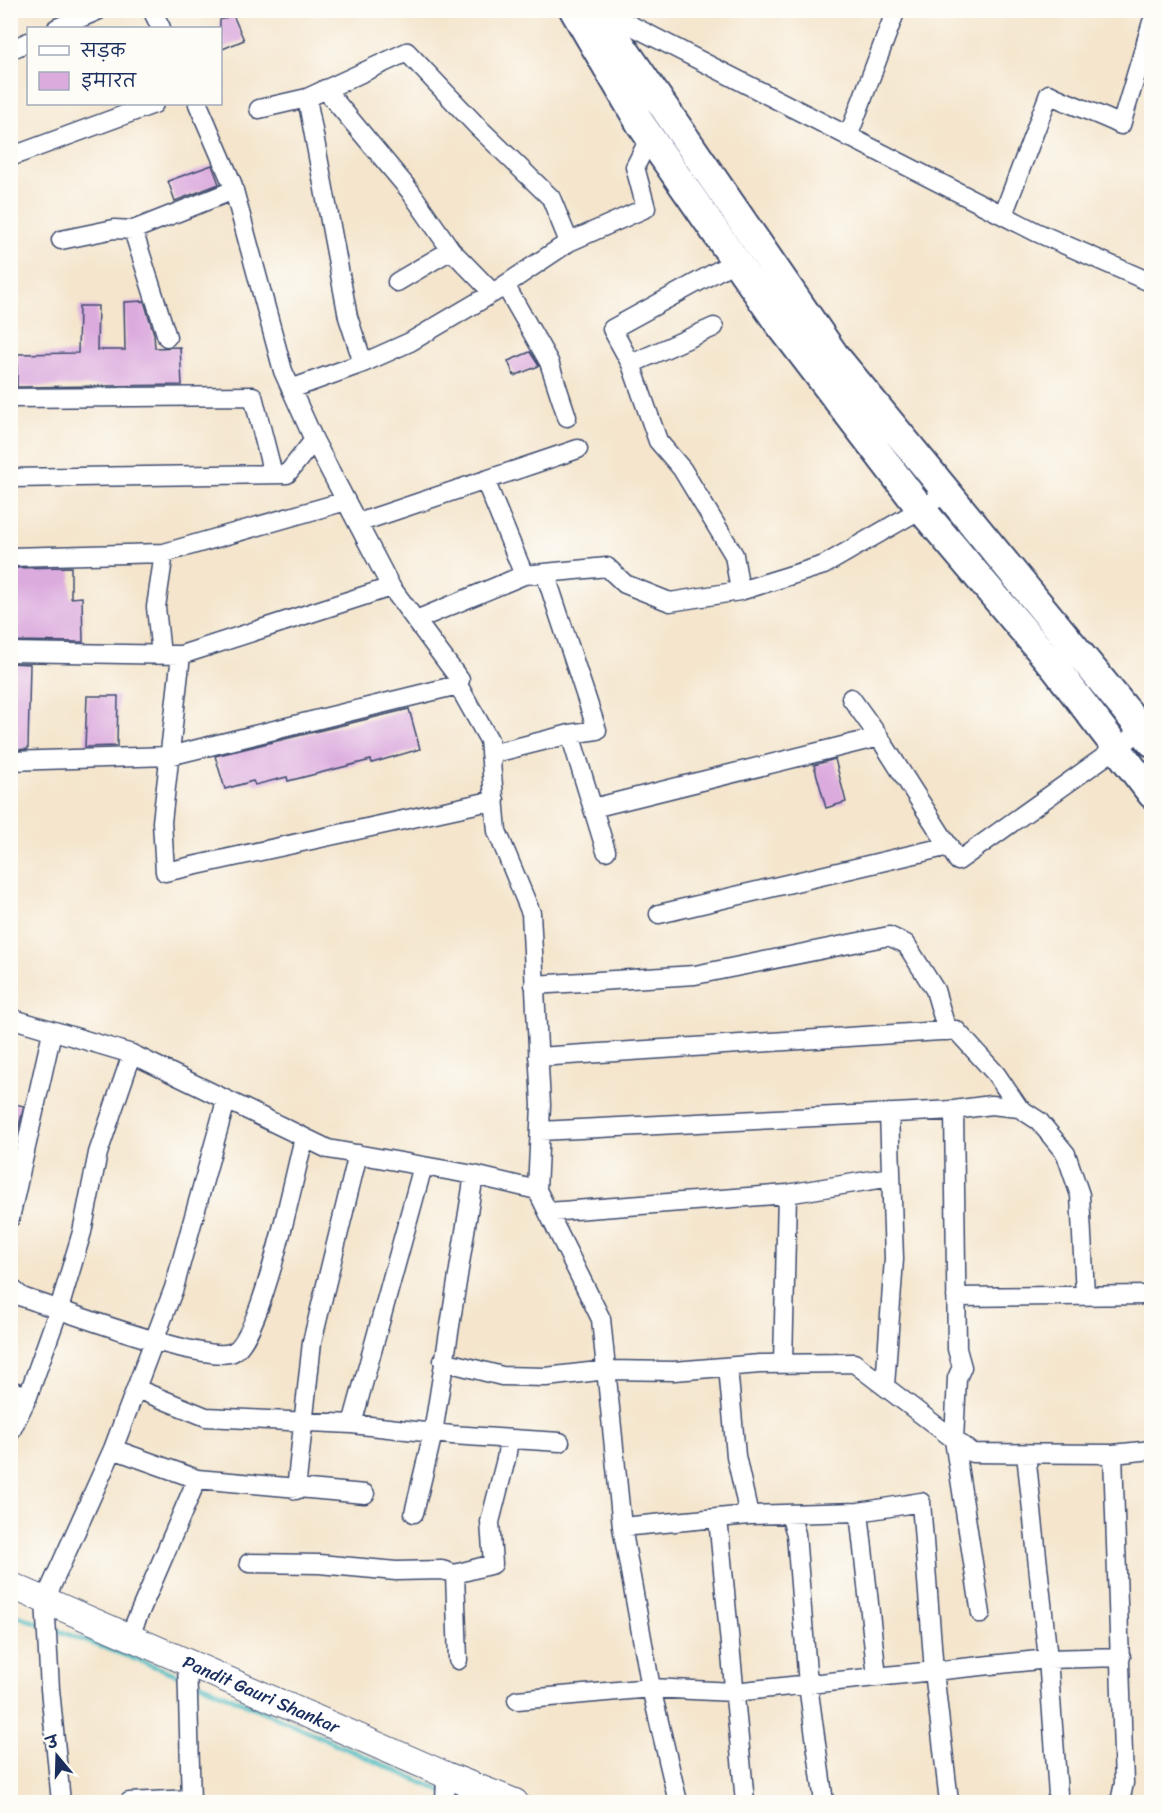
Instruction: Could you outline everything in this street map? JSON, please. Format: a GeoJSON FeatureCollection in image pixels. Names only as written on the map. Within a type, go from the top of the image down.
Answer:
{"type":"FeatureCollection","features":[{"type":"Feature","properties":{"kind":"main road"},"geometry":{"type":"LineString","coordinates":[[574,10],[650,138],[775,318],[921,509],[1056,669],[1152,794]]}},
{"type":"Feature","properties":{"kind":"main road"},"geometry":{"type":"LineString","coordinates":[[599,10],[835,356],[1147,736]]}},
{"type":"Feature","properties":{"kind":"main road"},"geometry":{"type":"LineString","coordinates":[[730,253],[747,228]]}},
{"type":"Feature","properties":{"kind":"street"},"geometry":{"type":"LineString","coordinates":[[59,27],[99,10]]}},
{"type":"Feature","properties":{"kind":"street"},"geometry":{"type":"LineString","coordinates":[[599,10],[1003,215],[1152,283]]}},
{"type":"Feature","properties":{"kind":"street"},"geometry":{"type":"LineString","coordinates":[[848,137],[896,10]]}},
{"type":"Feature","properties":{"kind":"street"},"geometry":{"type":"LineString","coordinates":[[1003,215],[1049,94],[1121,125],[1152,22]]}},
{"type":"Feature","properties":{"kind":"street"},"geometry":{"type":"LineString","coordinates":[[10,50],[27,42]]}},
{"type":"Feature","properties":{"kind":"street"},"geometry":{"type":"LineString","coordinates":[[259,109],[307,98],[407,52],[477,126],[551,198],[569,242]]}},
{"type":"Feature","properties":{"kind":"street"},"geometry":{"type":"LineString","coordinates":[[325,89],[410,190],[451,250],[499,289],[549,362],[567,417]]}},
{"type":"Feature","properties":{"kind":"street"},"geometry":{"type":"LineString","coordinates":[[307,98],[348,318],[363,363]]}},
{"type":"Feature","properties":{"kind":"street"},"geometry":{"type":"LineString","coordinates":[[10,157],[151,105]]}},
{"type":"Feature","properties":{"kind":"street"},"geometry":{"type":"LineString","coordinates":[[198,105],[234,190],[283,371],[314,440],[392,587],[460,680],[459,685],[489,740],[497,831],[531,914],[540,1131],[537,1190],[601,1319],[622,1527],[651,1688],[678,1803]]}},
{"type":"Feature","properties":{"kind":"street"},"geometry":{"type":"LineString","coordinates":[[291,389],[363,363],[410,342],[499,289],[569,242],[646,208],[635,167],[650,138]]}},
{"type":"Feature","properties":{"kind":"street"},"geometry":{"type":"LineString","coordinates":[[61,240],[114,230],[133,230],[234,190]]}},
{"type":"Feature","properties":{"kind":"street"},"geometry":{"type":"LineString","coordinates":[[133,230],[167,337]]}},
{"type":"Feature","properties":{"kind":"street"},"geometry":{"type":"LineString","coordinates":[[397,282],[451,250]]}},
{"type":"Feature","properties":{"kind":"street"},"geometry":{"type":"LineString","coordinates":[[730,253],[612,328],[631,364],[658,441],[682,470],[734,555],[740,591]]}},
{"type":"Feature","properties":{"kind":"street"},"geometry":{"type":"LineString","coordinates":[[631,364],[714,327]]}},
{"type":"Feature","properties":{"kind":"street"},"geometry":{"type":"LineString","coordinates":[[10,398],[253,396],[273,474]]}},
{"type":"Feature","properties":{"kind":"street"},"geometry":{"type":"LineString","coordinates":[[10,477],[287,474],[314,440]]}},
{"type":"Feature","properties":{"kind":"street"},"geometry":{"type":"LineString","coordinates":[[358,523],[578,449]]}},
{"type":"Feature","properties":{"kind":"street"},"geometry":{"type":"LineString","coordinates":[[485,480],[524,575]]}},
{"type":"Feature","properties":{"kind":"street"},"geometry":{"type":"LineString","coordinates":[[416,620],[524,575],[607,567],[625,584],[670,602],[740,591],[824,565],[946,492]]}},
{"type":"Feature","properties":{"kind":"street"},"geometry":{"type":"LineString","coordinates":[[10,557],[164,553],[346,501]]}},
{"type":"Feature","properties":{"kind":"street"},"geometry":{"type":"LineString","coordinates":[[161,655],[156,607],[164,553]]}},
{"type":"Feature","properties":{"kind":"street"},"geometry":{"type":"LineString","coordinates":[[491,754],[570,734],[597,730],[544,573]]}},
{"type":"Feature","properties":{"kind":"street"},"geometry":{"type":"LineString","coordinates":[[10,652],[181,655],[392,587]]}},
{"type":"Feature","properties":{"kind":"street"},"geometry":{"type":"LineString","coordinates":[[181,655],[162,822],[165,872],[495,800]]}},
{"type":"Feature","properties":{"kind":"street"},"geometry":{"type":"LineString","coordinates":[[10,761],[169,756],[459,685]]}},
{"type":"Feature","properties":{"kind":"street"},"geometry":{"type":"LineString","coordinates":[[851,698],[879,737],[958,861],[1117,750],[1147,736]]}},
{"type":"Feature","properties":{"kind":"street"},"geometry":{"type":"LineString","coordinates":[[570,734],[606,851]]}},
{"type":"Feature","properties":{"kind":"street"},"geometry":{"type":"LineString","coordinates":[[593,808],[879,737]]}},
{"type":"Feature","properties":{"kind":"street"},"geometry":{"type":"LineString","coordinates":[[659,914],[949,846]]}},
{"type":"Feature","properties":{"kind":"street"},"geometry":{"type":"LineString","coordinates":[[534,985],[695,975],[889,936],[906,944],[934,990],[947,1030]]}},
{"type":"Feature","properties":{"kind":"street"},"geometry":{"type":"LineString","coordinates":[[10,1018],[132,1054],[328,1149],[474,1175],[537,1190]]}},
{"type":"Feature","properties":{"kind":"street"},"geometry":{"type":"LineString","coordinates":[[538,1057],[956,1030],[996,1074],[1019,1108],[1039,1121],[1066,1155],[1080,1195],[1085,1295]]}},
{"type":"Feature","properties":{"kind":"street"},"geometry":{"type":"LineString","coordinates":[[10,1218],[52,1032]]}},
{"type":"Feature","properties":{"kind":"street"},"geometry":{"type":"LineString","coordinates":[[10,1433],[28,1396],[59,1309],[82,1232],[98,1153],[132,1054]]}},
{"type":"Feature","properties":{"kind":"street"},"geometry":{"type":"LineString","coordinates":[[61,1803],[50,1689],[45,1600],[113,1449],[174,1288],[226,1101]]}},
{"type":"Feature","properties":{"kind":"street"},"geometry":{"type":"LineString","coordinates":[[540,1131],[954,1110],[991,1106],[1019,1108]]}},
{"type":"Feature","properties":{"kind":"street"},"geometry":{"type":"LineString","coordinates":[[954,1110],[957,1349],[962,1366],[957,1378],[954,1440],[981,1614]]}},
{"type":"Feature","properties":{"kind":"street"},"geometry":{"type":"LineString","coordinates":[[885,1386],[894,1259],[889,1113]]}},
{"type":"Feature","properties":{"kind":"street"},"geometry":{"type":"LineString","coordinates":[[10,1287],[22,1297],[155,1340],[212,1355],[231,1353],[243,1345],[260,1311],[304,1138]]}},
{"type":"Feature","properties":{"kind":"street"},"geometry":{"type":"LineString","coordinates":[[296,1490],[312,1342],[358,1154]]}},
{"type":"Feature","properties":{"kind":"street"},"geometry":{"type":"LineString","coordinates":[[352,1424],[423,1166]]}},
{"type":"Feature","properties":{"kind":"street"},"geometry":{"type":"LineString","coordinates":[[414,1513],[433,1433],[474,1175]]}},
{"type":"Feature","properties":{"kind":"street"},"geometry":{"type":"LineString","coordinates":[[548,1212],[787,1194],[891,1177]]}},
{"type":"Feature","properties":{"kind":"street"},"geometry":{"type":"LineString","coordinates":[[783,1364],[787,1194]]}},
{"type":"Feature","properties":{"kind":"street"},"geometry":{"type":"LineString","coordinates":[[956,1297],[1152,1295]]}},
{"type":"Feature","properties":{"kind":"street"},"geometry":{"type":"LineString","coordinates":[[443,1360],[502,1376],[546,1377],[607,1370],[674,1371],[854,1362],[972,1453],[1113,1454],[1152,1450]]}},
{"type":"Feature","properties":{"kind":"street"},"geometry":{"type":"LineString","coordinates":[[728,1367],[736,1456],[749,1515]]}},
{"type":"Feature","properties":{"kind":"street"},"geometry":{"type":"LineString","coordinates":[[137,1389],[206,1417],[352,1424],[433,1433],[560,1442]]}},
{"type":"Feature","properties":{"kind":"street"},"geometry":{"type":"LineString","coordinates":[[10,1390],[28,1396]]}},
{"type":"Feature","properties":{"kind":"street"},"geometry":{"type":"LineString","coordinates":[[249,1563],[319,1564],[396,1571],[442,1570],[455,1574],[493,1564],[490,1522],[506,1459],[508,1439]]}},
{"type":"Feature","properties":{"kind":"street"},"geometry":{"type":"LineString","coordinates":[[113,1449],[197,1479],[296,1490],[364,1494]]}},
{"type":"Feature","properties":{"kind":"street"},"geometry":{"type":"LineString","coordinates":[[1026,1454],[1048,1659],[1058,1794],[1056,1803]]}},
{"type":"Feature","properties":{"kind":"street"},"geometry":{"type":"LineString","coordinates":[[1113,1454],[1124,1784],[1120,1803]]}},
{"type":"Feature","properties":{"kind":"street"},"geometry":{"type":"LineString","coordinates":[[129,1637],[197,1479]]}},
{"type":"Feature","properties":{"kind":"street"},"geometry":{"type":"LineString","coordinates":[[622,1527],[749,1515],[859,1512],[921,1502],[934,1671],[949,1803]]}},
{"type":"Feature","properties":{"kind":"street"},"geometry":{"type":"LineString","coordinates":[[859,1512],[877,1677]]}},
{"type":"Feature","properties":{"kind":"street"},"geometry":{"type":"LineString","coordinates":[[790,1515],[796,1534],[808,1685],[824,1803]]}},
{"type":"Feature","properties":{"kind":"street"},"geometry":{"type":"LineString","coordinates":[[718,1518],[745,1803]]}},
{"type":"Feature","properties":{"kind":"street"},"geometry":{"type":"LineString","coordinates":[[455,1574],[458,1660]]}},
{"type":"Feature","properties":{"kind":"street","name":"Pandit Gauri Shankar"},"geometry":{"type":"LineString","coordinates":[[10,1585],[515,1803]]}},
{"type":"Feature","properties":{"kind":"street"},"geometry":{"type":"LineString","coordinates":[[517,1701],[651,1688],[734,1692],[1048,1659],[1121,1656]]}},
{"type":"Feature","properties":{"kind":"street"},"geometry":{"type":"LineString","coordinates":[[129,1803],[191,1801],[187,1662]]}},
{"type":"Feature","properties":{"kind":"street"},"geometry":{"type":"LineString","coordinates":[[445,1803],[446,1775]]}},
{"type":"Feature","properties":{"kind":"building"},"geometry":{"type":"Polygon","coordinates":[[[233,15],[244,40],[222,49],[220,20],[233,15]]]}},
{"type":"Feature","properties":{"kind":"building"},"geometry":{"type":"Polygon","coordinates":[[[212,165],[219,184],[175,201],[168,181],[212,165]]]}},
{"type":"Feature","properties":{"kind":"building"},"geometry":{"type":"Polygon","coordinates":[[[144,301],[154,334],[155,348],[180,347],[182,385],[17,387],[17,354],[78,353],[79,306],[98,306],[97,350],[125,350],[124,302],[144,301]]]}},
{"type":"Feature","properties":{"kind":"building"},"geometry":{"type":"Polygon","coordinates":[[[530,352],[539,366],[514,376],[508,361],[530,352]]]}},
{"type":"Feature","properties":{"kind":"building"},"geometry":{"type":"Polygon","coordinates":[[[71,567],[71,598],[82,597],[83,642],[10,641],[10,568],[71,567]]]}},
{"type":"Feature","properties":{"kind":"building"},"geometry":{"type":"Polygon","coordinates":[[[10,663],[30,664],[28,749],[10,750],[10,663]]]}},
{"type":"Feature","properties":{"kind":"building"},"geometry":{"type":"Polygon","coordinates":[[[87,696],[118,696],[117,746],[85,747],[87,696]]]}},
{"type":"Feature","properties":{"kind":"building"},"geometry":{"type":"Polygon","coordinates":[[[409,709],[420,749],[372,763],[371,760],[288,781],[287,777],[255,785],[253,781],[225,789],[215,756],[409,709]]]}},
{"type":"Feature","properties":{"kind":"building"},"geometry":{"type":"Polygon","coordinates":[[[835,759],[846,802],[826,808],[814,765],[835,759]]]}},
{"type":"Feature","properties":{"kind":"building"},"geometry":{"type":"Polygon","coordinates":[[[10,1103],[24,1106],[18,1130],[10,1128],[10,1103]]]}},
{"type":"Feature","properties":{"kind":"waterway"},"geometry":{"type":"LineString","coordinates":[[10,1613],[197,1682],[466,1802]]}}]}
